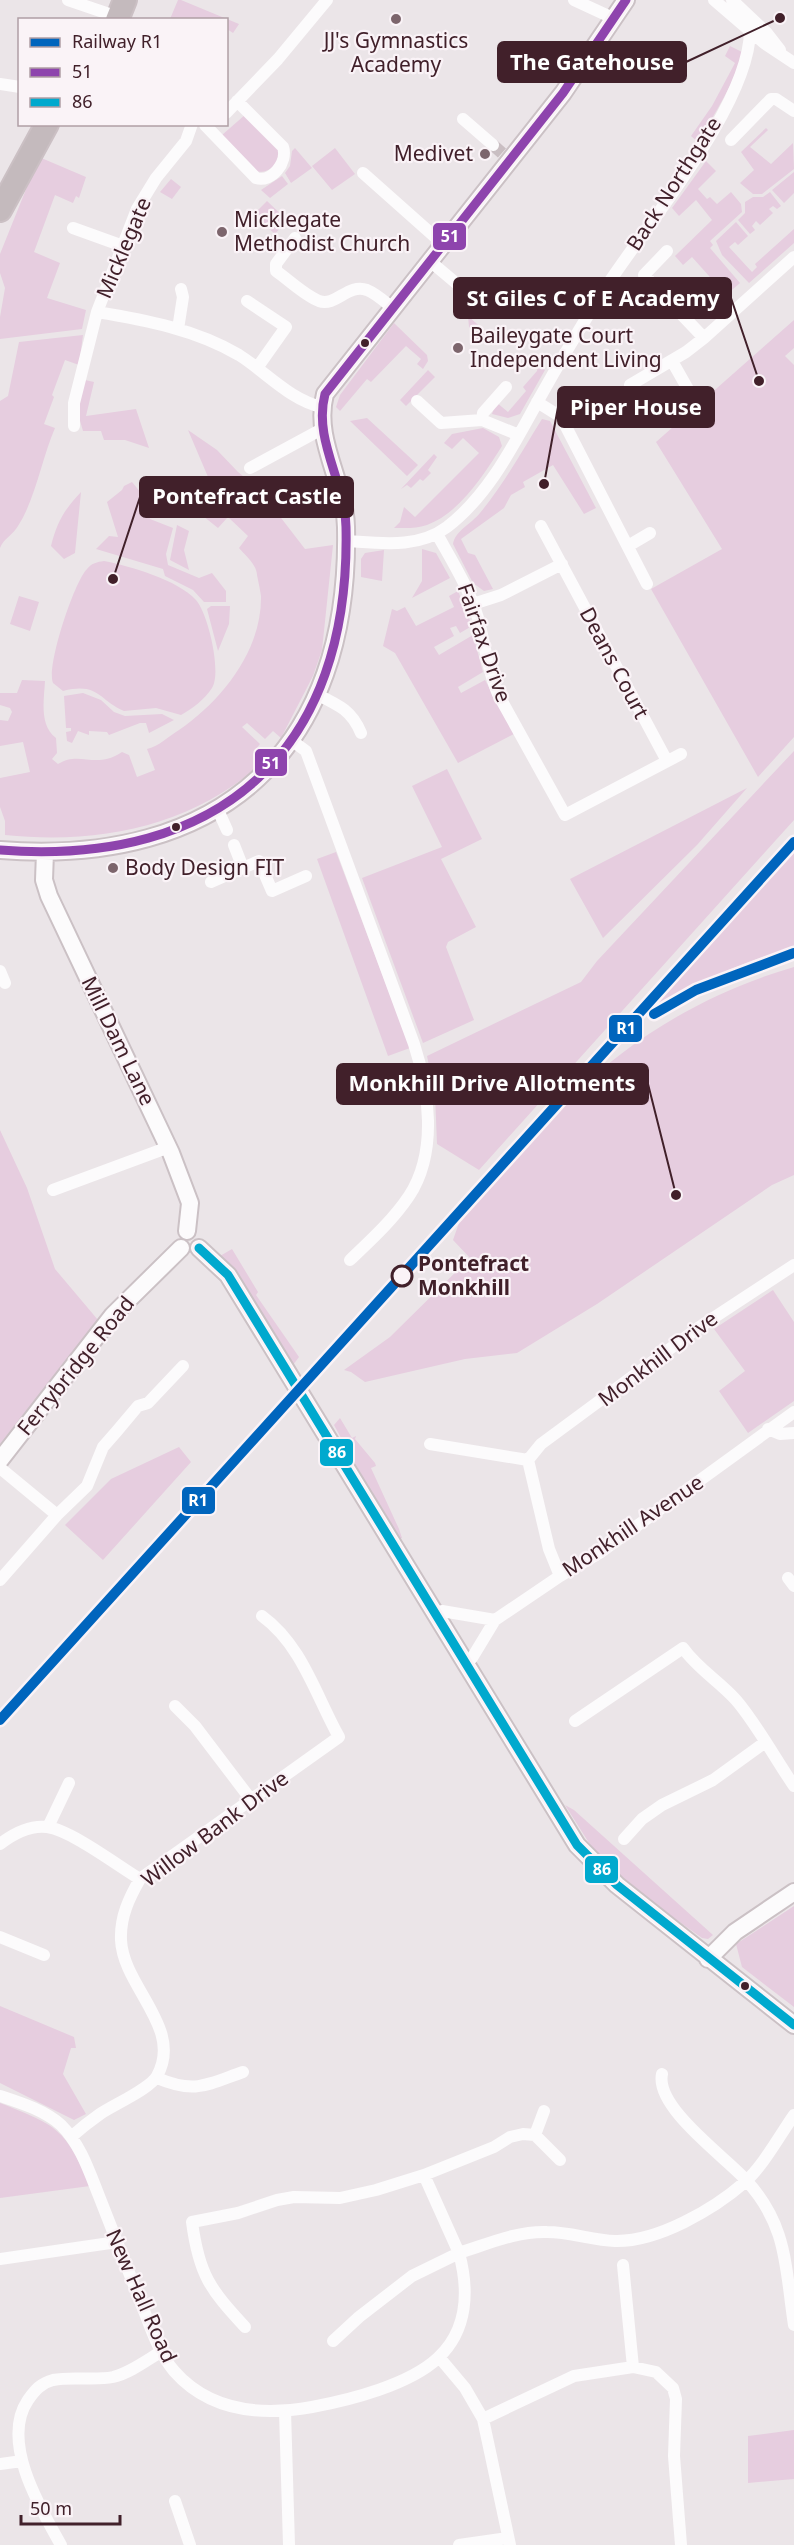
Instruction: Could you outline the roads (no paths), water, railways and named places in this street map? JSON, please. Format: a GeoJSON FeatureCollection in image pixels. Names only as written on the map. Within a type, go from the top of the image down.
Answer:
{"type":"FeatureCollection","features":[{"type":"Feature","properties":{"kind":"highway"},"geometry":{"type":"LineString","coordinates":[[0,210],[46,126]]}},
{"type":"Feature","properties":{"kind":"street"},"geometry":{"type":"LineString","coordinates":[[68,0],[123,11]]}},
{"type":"Feature","properties":{"kind":"street"},"geometry":{"type":"LineString","coordinates":[[208,126],[256,178],[266,178],[280,167],[285,153],[283,147],[231,106],[278,59],[327,0]]}},
{"type":"Feature","properties":{"kind":"street"},"geometry":{"type":"LineString","coordinates":[[574,0],[615,19]]}},
{"type":"Feature","properties":{"kind":"street"},"geometry":{"type":"LineString","coordinates":[[0,850],[45,852],[152,837],[218,810],[267,772],[291,740],[318,695],[335,646],[346,541],[345,508],[322,429],[321,407],[325,394],[431,262],[507,157],[564,93],[626,0]]}},
{"type":"Feature","properties":{"kind":"street"},"geometry":{"type":"LineString","coordinates":[[714,0],[750,31],[789,59]]}},
{"type":"Feature","properties":{"kind":"street"},"geometry":{"type":"LineString","coordinates":[[732,0],[766,32],[789,59]]}},
{"type":"Feature","properties":{"kind":"street","name":"Back Northgate"},"geometry":{"type":"LineString","coordinates":[[437,534],[464,512],[493,477],[615,273],[694,161],[743,68],[749,49],[750,31]]}},
{"type":"Feature","properties":{"kind":"street"},"geometry":{"type":"LineString","coordinates":[[0,84],[18,87]]}},
{"type":"Feature","properties":{"kind":"street"},"geometry":{"type":"LineString","coordinates":[[731,140],[771,99],[776,99],[794,111]]}},
{"type":"Feature","properties":{"kind":"street"},"geometry":{"type":"LineString","coordinates":[[463,119],[493,145]]}},
{"type":"Feature","properties":{"kind":"street","name":"Micklegate"},"geometry":{"type":"LineString","coordinates":[[74,426],[74,403],[97,312],[143,198],[184,144],[191,126]]}},
{"type":"Feature","properties":{"kind":"street"},"geometry":{"type":"LineString","coordinates":[[363,173],[444,245]]}},
{"type":"Feature","properties":{"kind":"street"},"geometry":{"type":"LineString","coordinates":[[73,228],[123,246]]}},
{"type":"Feature","properties":{"kind":"street"},"geometry":{"type":"LineString","coordinates":[[295,238],[276,264],[276,271],[319,301],[331,301],[346,292],[360,288],[370,291],[394,309]]}},
{"type":"Feature","properties":{"kind":"street"},"geometry":{"type":"LineString","coordinates":[[667,251],[644,275],[704,338]]}},
{"type":"Feature","properties":{"kind":"street"},"geometry":{"type":"LineString","coordinates":[[630,385],[672,361],[704,338],[794,257]]}},
{"type":"Feature","properties":{"kind":"street"},"geometry":{"type":"LineString","coordinates":[[431,262],[488,309]]}},
{"type":"Feature","properties":{"kind":"street"},"geometry":{"type":"LineString","coordinates":[[178,329],[183,297],[181,289]]}},
{"type":"Feature","properties":{"kind":"street"},"geometry":{"type":"LineString","coordinates":[[247,301],[286,327],[257,368]]}},
{"type":"Feature","properties":{"kind":"street"},"geometry":{"type":"LineString","coordinates":[[97,312],[178,329],[229,350],[302,399],[321,407]]}},
{"type":"Feature","properties":{"kind":"street"},"geometry":{"type":"LineString","coordinates":[[672,361],[689,391]]}},
{"type":"Feature","properties":{"kind":"street"},"geometry":{"type":"LineString","coordinates":[[482,420],[483,413],[506,387]]}},
{"type":"Feature","properties":{"kind":"street"},"geometry":{"type":"LineString","coordinates":[[417,401],[441,423],[482,420],[519,435]]}},
{"type":"Feature","properties":{"kind":"street"},"geometry":{"type":"LineString","coordinates":[[537,402],[561,417],[647,584]]}},
{"type":"Feature","properties":{"kind":"street"},"geometry":{"type":"LineString","coordinates":[[250,468],[322,429]]}},
{"type":"Feature","properties":{"kind":"street","name":"Deans Court"},"geometry":{"type":"LineString","coordinates":[[541,526],[667,761]]}},
{"type":"Feature","properties":{"kind":"street"},"geometry":{"type":"LineString","coordinates":[[628,546],[650,533]]}},
{"type":"Feature","properties":{"kind":"street"},"geometry":{"type":"LineString","coordinates":[[346,541],[399,543],[437,534]]}},
{"type":"Feature","properties":{"kind":"street","name":"Fairfax Drive"},"geometry":{"type":"LineString","coordinates":[[437,534],[473,604],[491,678],[565,815],[667,761]]}},
{"type":"Feature","properties":{"kind":"street"},"geometry":{"type":"LineString","coordinates":[[473,604],[501,595],[562,564]]}},
{"type":"Feature","properties":{"kind":"street"},"geometry":{"type":"LineString","coordinates":[[318,695],[343,706],[354,717],[361,733]]}},
{"type":"Feature","properties":{"kind":"street"},"geometry":{"type":"LineString","coordinates":[[291,740],[306,751],[414,1044],[421,1066],[428,1121],[425,1156],[411,1194],[394,1216],[350,1260]]}},
{"type":"Feature","properties":{"kind":"street"},"geometry":{"type":"LineString","coordinates":[[667,761],[681,754]]}},
{"type":"Feature","properties":{"kind":"street"},"geometry":{"type":"LineString","coordinates":[[218,810],[227,830]]}},
{"type":"Feature","properties":{"kind":"street"},"geometry":{"type":"LineString","coordinates":[[234,845],[243,868]]}},
{"type":"Feature","properties":{"kind":"street","name":"Mill Dam Lane"},"geometry":{"type":"LineString","coordinates":[[45,852],[44,880],[49,896],[169,1147],[190,1203],[187,1231]]}},
{"type":"Feature","properties":{"kind":"street"},"geometry":{"type":"LineString","coordinates":[[211,882],[259,861],[272,891],[306,876]]}},
{"type":"Feature","properties":{"kind":"street"},"geometry":{"type":"LineString","coordinates":[[53,1190],[169,1147]]}},
{"type":"Feature","properties":{"kind":"street"},"geometry":{"type":"LineString","coordinates":[[187,1231],[195,1232],[200,1237],[199,1248],[189,1253],[181,1248],[180,1238],[187,1231]]}},
{"type":"Feature","properties":{"kind":"street","name":"Ferrybridge Road"},"geometry":{"type":"LineString","coordinates":[[0,1460],[113,1315],[181,1248]]}},
{"type":"Feature","properties":{"kind":"street"},"geometry":{"type":"LineString","coordinates":[[199,1248],[228,1275],[578,1845],[601,1872],[794,2025]]}},
{"type":"Feature","properties":{"kind":"street","name":"Monkhill Drive"},"geometry":{"type":"LineString","coordinates":[[528,1460],[541,1444],[698,1328],[794,1265]]}},
{"type":"Feature","properties":{"kind":"street"},"geometry":{"type":"LineString","coordinates":[[0,1580],[57,1515],[87,1486],[108,1442],[138,1406],[148,1402],[183,1366]]}},
{"type":"Feature","properties":{"kind":"street","name":"Monkhill Avenue"},"geometry":{"type":"LineString","coordinates":[[465,1662],[472,1658],[495,1620],[643,1523],[794,1412]]}},
{"type":"Feature","properties":{"kind":"street"},"geometry":{"type":"LineString","coordinates":[[768,1429],[780,1434],[794,1433]]}},
{"type":"Feature","properties":{"kind":"street"},"geometry":{"type":"LineString","coordinates":[[430,1444],[528,1460],[549,1550],[560,1576]]}},
{"type":"Feature","properties":{"kind":"street"},"geometry":{"type":"LineString","coordinates":[[0,1468],[57,1515]]}},
{"type":"Feature","properties":{"kind":"street"},"geometry":{"type":"LineString","coordinates":[[436,1614],[442,1611],[495,1620]]}},
{"type":"Feature","properties":{"kind":"street","name":"Willow Bank Drive"},"geometry":{"type":"LineString","coordinates":[[157,2078],[164,2057],[165,2043],[160,2028],[130,1977],[121,1939],[128,1900],[141,1879],[339,1737],[305,1668],[278,1628],[262,1616]]}},
{"type":"Feature","properties":{"kind":"street"},"geometry":{"type":"LineString","coordinates":[[575,1721],[683,1648],[694,1664],[735,1698],[794,1786]]}},
{"type":"Feature","properties":{"kind":"street"},"geometry":{"type":"LineString","coordinates":[[175,1706],[195,1726],[252,1801]]}},
{"type":"Feature","properties":{"kind":"street"},"geometry":{"type":"LineString","coordinates":[[624,1839],[649,1814],[676,1796],[713,1780],[764,1743]]}},
{"type":"Feature","properties":{"kind":"street"},"geometry":{"type":"LineString","coordinates":[[48,1827],[69,1782]]}},
{"type":"Feature","properties":{"kind":"street"},"geometry":{"type":"LineString","coordinates":[[0,1844],[21,1831],[48,1827],[67,1834],[141,1879]]}},
{"type":"Feature","properties":{"kind":"street"},"geometry":{"type":"LineString","coordinates":[[708,1959],[735,1932],[794,1892]]}},
{"type":"Feature","properties":{"kind":"street"},"geometry":{"type":"LineString","coordinates":[[0,1937],[44,1955]]}},
{"type":"Feature","properties":{"kind":"street"},"geometry":{"type":"LineString","coordinates":[[71,2137],[100,2114],[157,2078],[178,2087],[199,2088],[243,2072]]}},
{"type":"Feature","properties":{"kind":"street"},"geometry":{"type":"LineString","coordinates":[[662,2074],[661,2086],[673,2109],[747,2181],[771,2213],[780,2231],[792,2299],[794,2325]]}},
{"type":"Feature","properties":{"kind":"street","name":"New Hall Road"},"geometry":{"type":"LineString","coordinates":[[0,2096],[52,2118],[71,2137],[87,2165],[162,2351],[173,2370],[212,2400],[243,2409],[285,2411],[326,2404],[378,2388],[423,2370],[451,2343],[462,2317],[466,2278],[459,2253],[424,2175]]}},
{"type":"Feature","properties":{"kind":"street"},"geometry":{"type":"LineString","coordinates":[[535,2136],[544,2111]]}},
{"type":"Feature","properties":{"kind":"street"},"geometry":{"type":"LineString","coordinates":[[333,2342],[359,2317],[412,2276],[459,2253],[519,2234],[547,2232],[615,2241],[653,2236],[707,2208],[747,2181],[794,2115]]}},
{"type":"Feature","properties":{"kind":"street"},"geometry":{"type":"LineString","coordinates":[[245,2327],[219,2299],[205,2277],[198,2257],[192,2222],[294,2197],[359,2195],[424,2175],[494,2147],[510,2137],[535,2136],[560,2160]]}},
{"type":"Feature","properties":{"kind":"street"},"geometry":{"type":"LineString","coordinates":[[0,2259],[117,2242]]}},
{"type":"Feature","properties":{"kind":"street"},"geometry":{"type":"LineString","coordinates":[[623,2265],[633,2367]]}},
{"type":"Feature","properties":{"kind":"street"},"geometry":{"type":"LineString","coordinates":[[61,2545],[31,2491],[22,2461],[20,2416],[23,2406],[42,2384],[70,2378],[112,2378],[162,2351]]}},
{"type":"Feature","properties":{"kind":"street"},"geometry":{"type":"LineString","coordinates":[[439,2357],[465,2388],[483,2419],[509,2542],[459,2545]]}},
{"type":"Feature","properties":{"kind":"street"},"geometry":{"type":"LineString","coordinates":[[483,2419],[574,2376],[633,2367],[656,2372],[673,2388],[676,2399],[674,2456],[681,2545]]}},
{"type":"Feature","properties":{"kind":"street"},"geometry":{"type":"LineString","coordinates":[[285,2411],[290,2545]]}},
{"type":"Feature","properties":{"kind":"street"},"geometry":{"type":"LineString","coordinates":[[0,2464],[22,2461]]}},
{"type":"Feature","properties":{"kind":"street"},"geometry":{"type":"LineString","coordinates":[[175,2501],[190,2545]]}},
{"type":"Feature","properties":{"kind":"tunnel"},"geometry":{"type":"LineString","coordinates":[[493,145],[503,154]]}},
{"type":"Feature","properties":{"kind":"rail line","name":"R1"},"geometry":{"type":"LineString","coordinates":[[0,1720],[794,842]]}},
{"type":"Feature","properties":{"kind":"rail line","name":"R1"},"geometry":{"type":"LineString","coordinates":[[654,1014],[696,990],[794,953]]}},
{"type":"Feature","properties":{"kind":"place","name":"The Gatehouse"},"geometry":{"type":"Point","coordinates":[780,18]}},
{"type":"Feature","properties":{"kind":"place","name":"JJ's Gymnastics Academy"},"geometry":{"type":"Point","coordinates":[396,19]}},
{"type":"Feature","properties":{"kind":"place","name":"Medivet"},"geometry":{"type":"Point","coordinates":[485,154]}},
{"type":"Feature","properties":{"kind":"place","name":"Micklegate Methodist Church"},"geometry":{"type":"Point","coordinates":[222,232]}},
{"type":"Feature","properties":{"kind":"place","name":"Baileygate Court Independent Living"},"geometry":{"type":"Point","coordinates":[458,348]}},
{"type":"Feature","properties":{"kind":"place","name":"St Giles C of E Academy"},"geometry":{"type":"Point","coordinates":[759,381]}},
{"type":"Feature","properties":{"kind":"place","name":"Piper House"},"geometry":{"type":"Point","coordinates":[544,484]}},
{"type":"Feature","properties":{"kind":"place","name":"Pontefract Castle"},"geometry":{"type":"Point","coordinates":[113,579]}},
{"type":"Feature","properties":{"kind":"place","name":"Body Design FIT"},"geometry":{"type":"Point","coordinates":[113,868]}},
{"type":"Feature","properties":{"kind":"place","name":"Monkhill Drive Allotments"},"geometry":{"type":"Point","coordinates":[676,1195]}},
{"type":"Feature","properties":{"kind":"place","name":"Pontefract Monkhill"},"geometry":{"type":"Point","coordinates":[402,1276]}}]}
